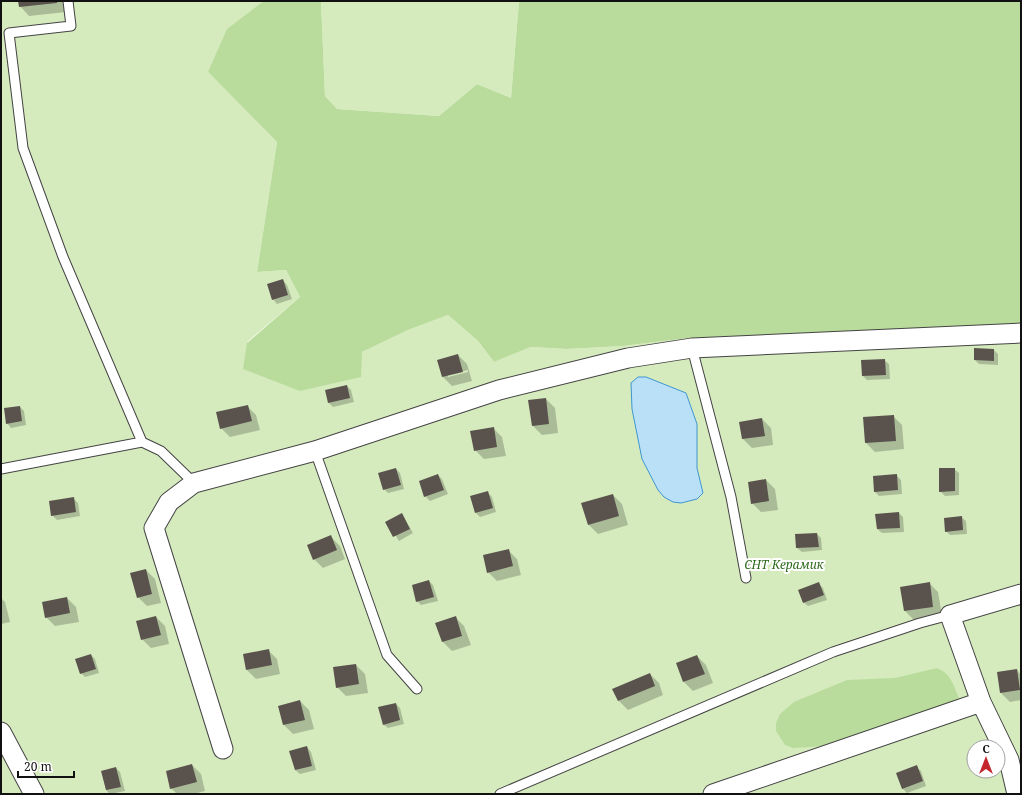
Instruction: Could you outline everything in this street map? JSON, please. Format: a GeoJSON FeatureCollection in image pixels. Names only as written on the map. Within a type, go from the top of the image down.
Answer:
{"type":"FeatureCollection","features":[{"type":"Feature","properties":{"kind":"street"},"geometry":{"type":"LineString","coordinates":[[223,749],[154,528],[169,502],[194,483],[315,450],[498,390],[628,358],[692,348],[1021,333]]}},
{"type":"Feature","properties":{"kind":"street"},"geometry":{"type":"LineString","coordinates":[[1018,794],[1009,760],[981,702],[950,615],[1021,594]]}},
{"type":"Feature","properties":{"kind":"street"},"geometry":{"type":"LineString","coordinates":[[713,794],[981,702]]}},
{"type":"Feature","properties":{"kind":"street"},"geometry":{"type":"LineString","coordinates":[[1,732],[34,794]]}},
{"type":"Feature","properties":{"kind":"lane"},"geometry":{"type":"LineString","coordinates":[[68,1],[71,26],[9,33],[23,148],[63,257],[142,442],[160,452],[194,483]]}},
{"type":"Feature","properties":{"kind":"lane"},"geometry":{"type":"LineString","coordinates":[[692,348],[731,497],[746,578]]}},
{"type":"Feature","properties":{"kind":"lane"},"geometry":{"type":"LineString","coordinates":[[1,469],[142,442]]}},
{"type":"Feature","properties":{"kind":"lane"},"geometry":{"type":"LineString","coordinates":[[315,450],[387,655],[417,689]]}},
{"type":"Feature","properties":{"kind":"lane"},"geometry":{"type":"LineString","coordinates":[[500,794],[833,652],[920,623],[950,615]]}},
{"type":"Feature","properties":{"kind":"green space","name":"СНТ Керамик"},"geometry":{"type":"Polygon","coordinates":[[[1,1],[264,1],[208,72],[277,142],[257,272],[286,270],[300,297],[247,342],[362,352],[408,330],[448,315],[478,341],[494,362],[531,347],[567,349],[623,346],[688,338],[1021,325],[1021,794],[1,794],[1,1]]]}},
{"type":"Feature","properties":{"kind":"green space"},"geometry":{"type":"Polygon","coordinates":[[[264,1],[321,1],[325,96],[337,109],[439,116],[477,84],[511,98],[519,1],[1021,1],[1021,325],[688,338],[623,346],[567,349],[531,347],[494,362],[478,341],[448,315],[408,330],[362,352],[361,377],[300,391],[243,369],[247,343],[300,297],[286,270],[257,272],[277,142],[208,72],[227,29],[264,1]]]}},
{"type":"Feature","properties":{"kind":"green space"},"geometry":{"type":"Polygon","coordinates":[[[321,1],[519,1],[511,98],[477,84],[439,116],[337,109],[325,96],[321,1]]]}},
{"type":"Feature","properties":{"kind":"green space"},"geometry":{"type":"Polygon","coordinates":[[[937,668],[949,676],[959,698],[950,704],[828,746],[793,748],[785,745],[776,731],[776,723],[780,714],[794,702],[847,680],[895,678],[937,668]]]}},
{"type":"Feature","properties":{"kind":"water"},"geometry":{"type":"Polygon","coordinates":[[[638,377],[646,377],[686,393],[697,424],[697,468],[703,493],[697,499],[681,503],[673,502],[664,497],[658,490],[642,459],[632,409],[631,383],[638,377]]]}},
{"type":"Feature","properties":{"kind":"building"},"geometry":{"type":"Polygon","coordinates":[[[18,1],[57,1],[57,3],[19,7],[18,1]]]}},
{"type":"Feature","properties":{"kind":"building"},"geometry":{"type":"Polygon","coordinates":[[[283,279],[288,295],[272,300],[267,284],[283,279]]]}},
{"type":"Feature","properties":{"kind":"building"},"geometry":{"type":"Polygon","coordinates":[[[974,348],[994,349],[994,361],[974,360],[974,348]]]}},
{"type":"Feature","properties":{"kind":"building"},"geometry":{"type":"Polygon","coordinates":[[[458,354],[463,372],[442,377],[437,360],[458,354]]]}},
{"type":"Feature","properties":{"kind":"building"},"geometry":{"type":"Polygon","coordinates":[[[885,359],[886,375],[862,376],[861,360],[885,359]]]}},
{"type":"Feature","properties":{"kind":"building"},"geometry":{"type":"Polygon","coordinates":[[[347,385],[350,398],[328,403],[325,390],[347,385]]]}},
{"type":"Feature","properties":{"kind":"building"},"geometry":{"type":"Polygon","coordinates":[[[546,398],[549,424],[532,426],[528,400],[546,398]]]}},
{"type":"Feature","properties":{"kind":"building"},"geometry":{"type":"Polygon","coordinates":[[[248,405],[252,421],[220,429],[216,412],[248,405]]]}},
{"type":"Feature","properties":{"kind":"building"},"geometry":{"type":"Polygon","coordinates":[[[20,406],[22,421],[6,424],[4,408],[20,406]]]}},
{"type":"Feature","properties":{"kind":"building"},"geometry":{"type":"Polygon","coordinates":[[[894,415],[896,441],[865,443],[863,417],[894,415]]]}},
{"type":"Feature","properties":{"kind":"building"},"geometry":{"type":"Polygon","coordinates":[[[762,418],[765,436],[742,439],[739,422],[762,418]]]}},
{"type":"Feature","properties":{"kind":"building"},"geometry":{"type":"Polygon","coordinates":[[[494,427],[497,447],[474,451],[470,431],[494,427]]]}},
{"type":"Feature","properties":{"kind":"building"},"geometry":{"type":"Polygon","coordinates":[[[396,468],[401,485],[383,490],[378,473],[396,468]]]}},
{"type":"Feature","properties":{"kind":"building"},"geometry":{"type":"Polygon","coordinates":[[[939,468],[955,468],[955,491],[939,492],[939,468]]]}},
{"type":"Feature","properties":{"kind":"building"},"geometry":{"type":"Polygon","coordinates":[[[438,474],[444,490],[424,497],[419,481],[438,474]]]}},
{"type":"Feature","properties":{"kind":"building"},"geometry":{"type":"Polygon","coordinates":[[[897,474],[898,490],[874,492],[873,476],[897,474]]]}},
{"type":"Feature","properties":{"kind":"building"},"geometry":{"type":"Polygon","coordinates":[[[766,479],[769,501],[751,504],[748,482],[766,479]]]}},
{"type":"Feature","properties":{"kind":"building"},"geometry":{"type":"Polygon","coordinates":[[[488,491],[493,508],[475,513],[470,496],[488,491]]]}},
{"type":"Feature","properties":{"kind":"building"},"geometry":{"type":"Polygon","coordinates":[[[613,494],[619,516],[588,525],[581,503],[613,494]]]}},
{"type":"Feature","properties":{"kind":"building"},"geometry":{"type":"Polygon","coordinates":[[[74,497],[76,512],[51,516],[49,501],[74,497]]]}},
{"type":"Feature","properties":{"kind":"building"},"geometry":{"type":"Polygon","coordinates":[[[899,512],[900,528],[877,529],[875,514],[899,512]]]}},
{"type":"Feature","properties":{"kind":"building"},"geometry":{"type":"Polygon","coordinates":[[[402,513],[410,529],[393,537],[385,522],[402,513]]]}},
{"type":"Feature","properties":{"kind":"building"},"geometry":{"type":"Polygon","coordinates":[[[962,516],[963,530],[945,532],[944,518],[962,516]]]}},
{"type":"Feature","properties":{"kind":"building"},"geometry":{"type":"Polygon","coordinates":[[[817,533],[819,547],[796,548],[795,534],[817,533]]]}},
{"type":"Feature","properties":{"kind":"building"},"geometry":{"type":"Polygon","coordinates":[[[331,535],[337,550],[313,560],[307,545],[331,535]]]}},
{"type":"Feature","properties":{"kind":"building"},"geometry":{"type":"Polygon","coordinates":[[[509,549],[513,566],[487,573],[483,555],[509,549]]]}},
{"type":"Feature","properties":{"kind":"building"},"geometry":{"type":"Polygon","coordinates":[[[146,569],[152,594],[137,598],[130,573],[146,569]]]}},
{"type":"Feature","properties":{"kind":"building"},"geometry":{"type":"Polygon","coordinates":[[[429,580],[434,597],[416,602],[412,585],[429,580]]]}},
{"type":"Feature","properties":{"kind":"building"},"geometry":{"type":"Polygon","coordinates":[[[819,582],[824,595],[803,603],[798,590],[819,582]]]}},
{"type":"Feature","properties":{"kind":"building"},"geometry":{"type":"Polygon","coordinates":[[[930,582],[933,607],[904,611],[900,587],[930,582]]]}},
{"type":"Feature","properties":{"kind":"building"},"geometry":{"type":"Polygon","coordinates":[[[67,597],[70,613],[45,618],[42,602],[67,597]]]}},
{"type":"Feature","properties":{"kind":"building"},"geometry":{"type":"Polygon","coordinates":[[[156,616],[161,635],[141,640],[136,621],[156,616]]]}},
{"type":"Feature","properties":{"kind":"building"},"geometry":{"type":"Polygon","coordinates":[[[456,616],[462,636],[442,642],[435,623],[456,616]]]}},
{"type":"Feature","properties":{"kind":"building"},"geometry":{"type":"Polygon","coordinates":[[[269,649],[272,665],[246,670],[243,654],[269,649]]]}},
{"type":"Feature","properties":{"kind":"building"},"geometry":{"type":"Polygon","coordinates":[[[91,654],[96,669],[80,674],[75,659],[91,654]]]}},
{"type":"Feature","properties":{"kind":"building"},"geometry":{"type":"Polygon","coordinates":[[[697,655],[705,674],[683,682],[676,663],[697,655]]]}},
{"type":"Feature","properties":{"kind":"building"},"geometry":{"type":"Polygon","coordinates":[[[356,664],[359,684],[336,688],[333,667],[356,664]]]}},
{"type":"Feature","properties":{"kind":"building"},"geometry":{"type":"Polygon","coordinates":[[[1017,669],[1020,690],[1000,693],[997,672],[1017,669]]]}},
{"type":"Feature","properties":{"kind":"building"},"geometry":{"type":"Polygon","coordinates":[[[650,673],[655,686],[618,701],[612,689],[650,673]]]}},
{"type":"Feature","properties":{"kind":"building"},"geometry":{"type":"Polygon","coordinates":[[[300,700],[305,720],[283,725],[278,706],[300,700]]]}},
{"type":"Feature","properties":{"kind":"building"},"geometry":{"type":"Polygon","coordinates":[[[396,703],[400,720],[383,725],[378,707],[396,703]]]}},
{"type":"Feature","properties":{"kind":"building"},"geometry":{"type":"Polygon","coordinates":[[[307,746],[312,766],[295,770],[289,751],[307,746]]]}},
{"type":"Feature","properties":{"kind":"building"},"geometry":{"type":"Polygon","coordinates":[[[192,764],[197,782],[170,789],[166,771],[192,764]]]}},
{"type":"Feature","properties":{"kind":"building"},"geometry":{"type":"Polygon","coordinates":[[[917,765],[923,781],[902,789],[896,773],[917,765]]]}},
{"type":"Feature","properties":{"kind":"building"},"geometry":{"type":"Polygon","coordinates":[[[116,767],[121,787],[106,790],[101,771],[116,767]]]}}]}
